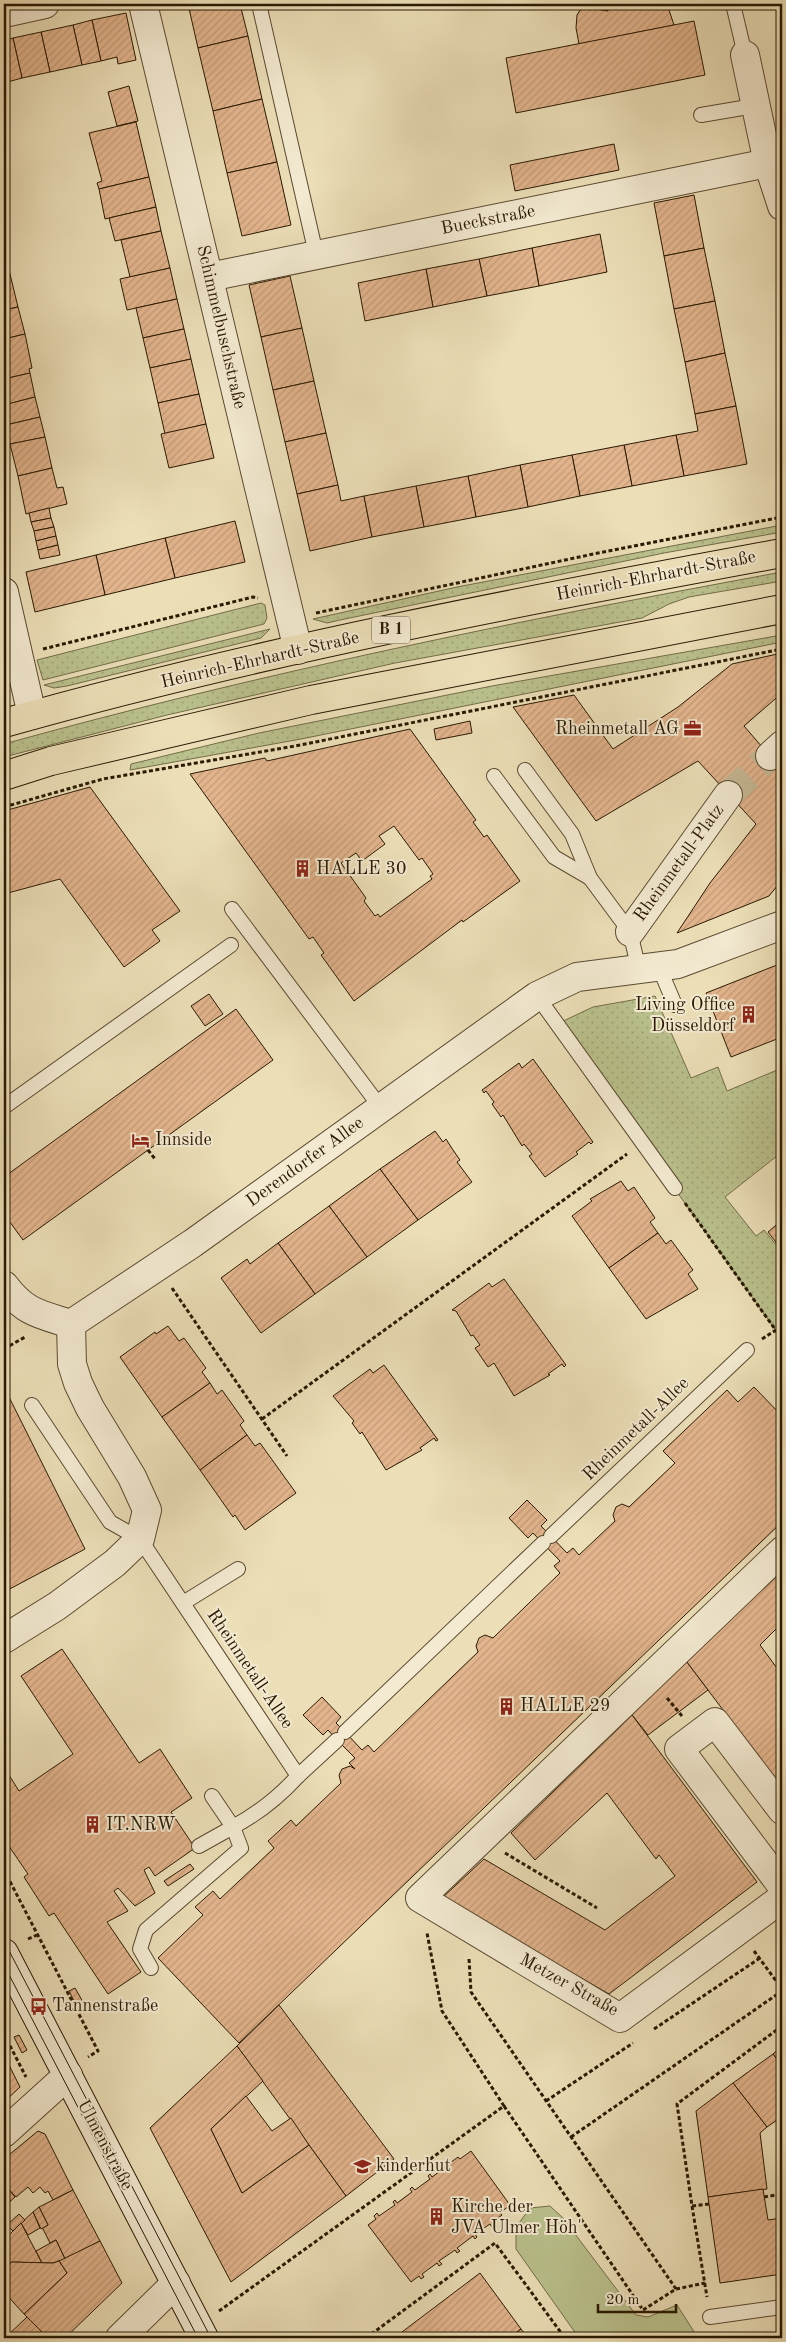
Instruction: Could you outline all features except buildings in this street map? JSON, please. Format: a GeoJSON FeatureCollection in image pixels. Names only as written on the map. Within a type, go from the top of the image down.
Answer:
{"type":"FeatureCollection","features":[{"type":"Feature","properties":{"kind":"main road","name":"Heinrich-Ehrhardt-Straße"},"geometry":{"type":"LineString","coordinates":[[4,723],[171,679],[298,650],[566,592],[782,553]]}},
{"type":"Feature","properties":{"kind":"main road"},"geometry":{"type":"LineString","coordinates":[[4,776],[51,762],[311,700],[782,609]]}},
{"type":"Feature","properties":{"kind":"street"},"geometry":{"type":"LineString","coordinates":[[4,13],[45,4]]}},
{"type":"Feature","properties":{"kind":"street","name":"Schimmelbuschstraße"},"geometry":{"type":"LineString","coordinates":[[143,4],[298,650]]}},
{"type":"Feature","properties":{"kind":"street"},"geometry":{"type":"LineString","coordinates":[[745,55],[754,106],[768,163],[782,206]]}},
{"type":"Feature","properties":{"kind":"street","name":"Bueckstraße"},"geometry":{"type":"LineString","coordinates":[[209,277],[768,163]]}},
{"type":"Feature","properties":{"kind":"street"},"geometry":{"type":"LineString","coordinates":[[4,592],[32,715]]}},
{"type":"Feature","properties":{"kind":"street","name":"Rheinmetall-Platz"},"geometry":{"type":"LineString","coordinates":[[630,932],[728,795]]}},
{"type":"Feature","properties":{"kind":"street","name":"Derendorfer Allee"},"geometry":{"type":"LineString","coordinates":[[71,1324],[158,1266],[537,996],[577,978],[678,964],[782,925]]}},
{"type":"Feature","properties":{"kind":"street"},"geometry":{"type":"LineString","coordinates":[[4,1285],[17,1302],[34,1312],[71,1324],[72,1364],[78,1383],[90,1408],[132,1476],[147,1510],[140,1539],[115,1563],[57,1606],[4,1639]]}},
{"type":"Feature","properties":{"kind":"street"},"geometry":{"type":"LineString","coordinates":[[420,1898],[782,1551]]}},
{"type":"Feature","properties":{"kind":"street"},"geometry":{"type":"LineString","coordinates":[[782,1810],[715,1722],[679,1749],[782,1886]]}},
{"type":"Feature","properties":{"kind":"street","name":"Metzer Straße"},"geometry":{"type":"LineString","coordinates":[[420,1898],[620,2018],[782,1898]]}},
{"type":"Feature","properties":{"kind":"street","name":"Ulmenstraße"},"geometry":{"type":"LineString","coordinates":[[4,1953],[201,2332]]}},
{"type":"Feature","properties":{"kind":"street"},"geometry":{"type":"LineString","coordinates":[[4,2133],[68,2075]]}},
{"type":"Feature","properties":{"kind":"street"},"geometry":{"type":"LineString","coordinates":[[120,2338],[176,2283]]}},
{"type":"Feature","properties":{"kind":"lane"},"geometry":{"type":"LineString","coordinates":[[259,4],[316,254]]}},
{"type":"Feature","properties":{"kind":"lane"},"geometry":{"type":"LineString","coordinates":[[733,4],[745,55]]}},
{"type":"Feature","properties":{"kind":"lane"},"geometry":{"type":"LineString","coordinates":[[701,115],[754,106]]}},
{"type":"Feature","properties":{"kind":"lane"},"geometry":{"type":"LineString","coordinates":[[525,770],[572,834],[590,878],[630,932],[649,969],[675,1005]]}},
{"type":"Feature","properties":{"kind":"lane"},"geometry":{"type":"LineString","coordinates":[[494,776],[554,857],[590,878]]}},
{"type":"Feature","properties":{"kind":"lane"},"geometry":{"type":"LineString","coordinates":[[232,909],[381,1108]]}},
{"type":"Feature","properties":{"kind":"lane"},"geometry":{"type":"LineString","coordinates":[[4,1107],[231,945]]}},
{"type":"Feature","properties":{"kind":"lane"},"geometry":{"type":"LineString","coordinates":[[537,996],[641,1144],[675,1188]]}},
{"type":"Feature","properties":{"kind":"lane","name":"Rheinmetall-Allee"},"geometry":{"type":"LineString","coordinates":[[140,1539],[298,1776],[747,1350]]}},
{"type":"Feature","properties":{"kind":"lane"},"geometry":{"type":"LineString","coordinates":[[32,1405],[110,1522],[140,1539]]}},
{"type":"Feature","properties":{"kind":"lane"},"geometry":{"type":"LineString","coordinates":[[183,1603],[238,1569]]}},
{"type":"Feature","properties":{"kind":"lane"},"geometry":{"type":"LineString","coordinates":[[199,1846],[260,1812],[278,1798],[298,1776]]}},
{"type":"Feature","properties":{"kind":"lane"},"geometry":{"type":"LineString","coordinates":[[150,1968],[140,1949],[146,1930],[241,1848],[233,1827],[212,1796]]}},
{"type":"Feature","properties":{"kind":"lane"},"geometry":{"type":"LineString","coordinates":[[710,2317],[782,2307]]}},
{"type":"Feature","properties":{"kind":"path","name":"Heinrich-Ehrhardt-Straße"},"geometry":{"type":"LineString","coordinates":[[326,610],[782,517]]}},
{"type":"Feature","properties":{"kind":"path"},"geometry":{"type":"LineString","coordinates":[[34,651],[253,597],[261,599]]}},
{"type":"Feature","properties":{"kind":"path"},"geometry":{"type":"LineString","coordinates":[[4,807],[103,779],[295,746],[782,648]]}},
{"type":"Feature","properties":{"kind":"path"},"geometry":{"type":"LineString","coordinates":[[262,1419],[641,1144]]}},
{"type":"Feature","properties":{"kind":"path"},"geometry":{"type":"LineString","coordinates":[[148,1150],[155,1159]]}},
{"type":"Feature","properties":{"kind":"path"},"geometry":{"type":"LineString","coordinates":[[675,1188],[782,1339]]}},
{"type":"Feature","properties":{"kind":"path"},"geometry":{"type":"LineString","coordinates":[[158,1266],[287,1456]]}},
{"type":"Feature","properties":{"kind":"path"},"geometry":{"type":"LineString","coordinates":[[650,1678],[698,1735]]}},
{"type":"Feature","properties":{"kind":"path"},"geometry":{"type":"LineString","coordinates":[[485,1836],[512,1858],[597,1908]]}},
{"type":"Feature","properties":{"kind":"path"},"geometry":{"type":"LineString","coordinates":[[4,1870],[98,2052],[88,2057]]}},
{"type":"Feature","properties":{"kind":"path"},"geometry":{"type":"LineString","coordinates":[[4,1884],[8,1879]]}},
{"type":"Feature","properties":{"kind":"path"},"geometry":{"type":"LineString","coordinates":[[420,1898],[442,2011],[504,2106],[643,2310],[676,2289],[704,2283]]}},
{"type":"Feature","properties":{"kind":"path"},"geometry":{"type":"LineString","coordinates":[[466,1926],[471,1992],[676,2289]]}},
{"type":"Feature","properties":{"kind":"path"},"geometry":{"type":"LineString","coordinates":[[571,2136],[782,1990],[738,1930]]}},
{"type":"Feature","properties":{"kind":"path"},"geometry":{"type":"LineString","coordinates":[[28,1939],[37,1935]]}},
{"type":"Feature","properties":{"kind":"path"},"geometry":{"type":"LineString","coordinates":[[710,2317],[677,2104],[782,2026]]}},
{"type":"Feature","properties":{"kind":"path"},"geometry":{"type":"LineString","coordinates":[[4,2034],[39,2101]]}},
{"type":"Feature","properties":{"kind":"path"},"geometry":{"type":"LineString","coordinates":[[201,2332],[504,2106]]}},
{"type":"Feature","properties":{"kind":"path"},"geometry":{"type":"LineString","coordinates":[[764,2197],[782,2194]]}},
{"type":"Feature","properties":{"kind":"path"},"geometry":{"type":"LineString","coordinates":[[692,2206],[709,2204]]}},
{"type":"Feature","properties":{"kind":"path"},"geometry":{"type":"LineString","coordinates":[[366,2338],[495,2243],[565,2338]]}},
{"type":"Feature","properties":{"kind":"green space"},"geometry":{"type":"Polygon","coordinates":[[[782,525],[782,532],[664,553],[327,623],[313,619],[457,587],[782,525]]]}},
{"type":"Feature","properties":{"kind":"green space"},"geometry":{"type":"Polygon","coordinates":[[[782,572],[782,581],[689,597],[669,604],[642,618],[395,663],[167,715],[4,757],[4,744],[197,694],[391,649],[586,609],[782,572]]]}},
{"type":"Feature","properties":{"kind":"green space"},"geometry":{"type":"Polygon","coordinates":[[[261,603],[265,605],[267,618],[264,624],[43,680],[37,660],[261,603]]]}},
{"type":"Feature","properties":{"kind":"green space"},"geometry":{"type":"Polygon","coordinates":[[[270,629],[261,638],[67,686],[54,688],[44,685],[270,629]]]}},
{"type":"Feature","properties":{"kind":"green space"},"geometry":{"type":"Polygon","coordinates":[[[782,635],[782,642],[301,739],[130,770],[131,764],[259,733],[492,686],[782,635]]]}},
{"type":"Feature","properties":{"kind":"green space"},"geometry":{"type":"Polygon","coordinates":[[[655,996],[691,1078],[718,1067],[727,1091],[782,1068],[782,1152],[725,1197],[756,1236],[764,1230],[782,1252],[782,1339],[557,1024],[593,1007],[655,996]]]}},
{"type":"Feature","properties":{"kind":"green space"},"geometry":{"type":"Polygon","coordinates":[[[550,2206],[563,2218],[636,2315],[648,2317],[677,2305],[698,2338],[579,2338],[516,2249],[516,2227],[530,2208],[550,2206]]]}},
{"type":"Feature","properties":{"kind":"tunnel"},"geometry":{"type":"LineString","coordinates":[[728,795],[770,756]]}},
{"type":"Feature","properties":{"kind":"tram line"},"geometry":{"type":"LineString","coordinates":[[4,1941],[211,2338]]}},
{"type":"Feature","properties":{"kind":"tram line"},"geometry":{"type":"LineString","coordinates":[[4,1965],[198,2338]]}},
{"type":"Feature","properties":{"kind":"place","name":"Rheinmetall AG"},"geometry":{"type":"Point","coordinates":[693,729]}},
{"type":"Feature","properties":{"kind":"place","name":"HALLE 30"},"geometry":{"type":"Point","coordinates":[302,869]}},
{"type":"Feature","properties":{"kind":"place","name":"Living Office Düsseldorf"},"geometry":{"type":"Point","coordinates":[749,1015]}},
{"type":"Feature","properties":{"kind":"place","name":"Innside"},"geometry":{"type":"Point","coordinates":[141,1140]}},
{"type":"Feature","properties":{"kind":"place","name":"HALLE 29"},"geometry":{"type":"Point","coordinates":[506,1706]}},
{"type":"Feature","properties":{"kind":"place","name":"IT.NRW"},"geometry":{"type":"Point","coordinates":[92,1825]}},
{"type":"Feature","properties":{"kind":"place","name":"Tannenstraße"},"geometry":{"type":"Point","coordinates":[38,2006]}},
{"type":"Feature","properties":{"kind":"place","name":"kinderhut"},"geometry":{"type":"Point","coordinates":[362,2166]}},
{"type":"Feature","properties":{"kind":"place","name":"Kirche der JVA Ulmer Höh'"},"geometry":{"type":"Point","coordinates":[437,2217]}}]}
